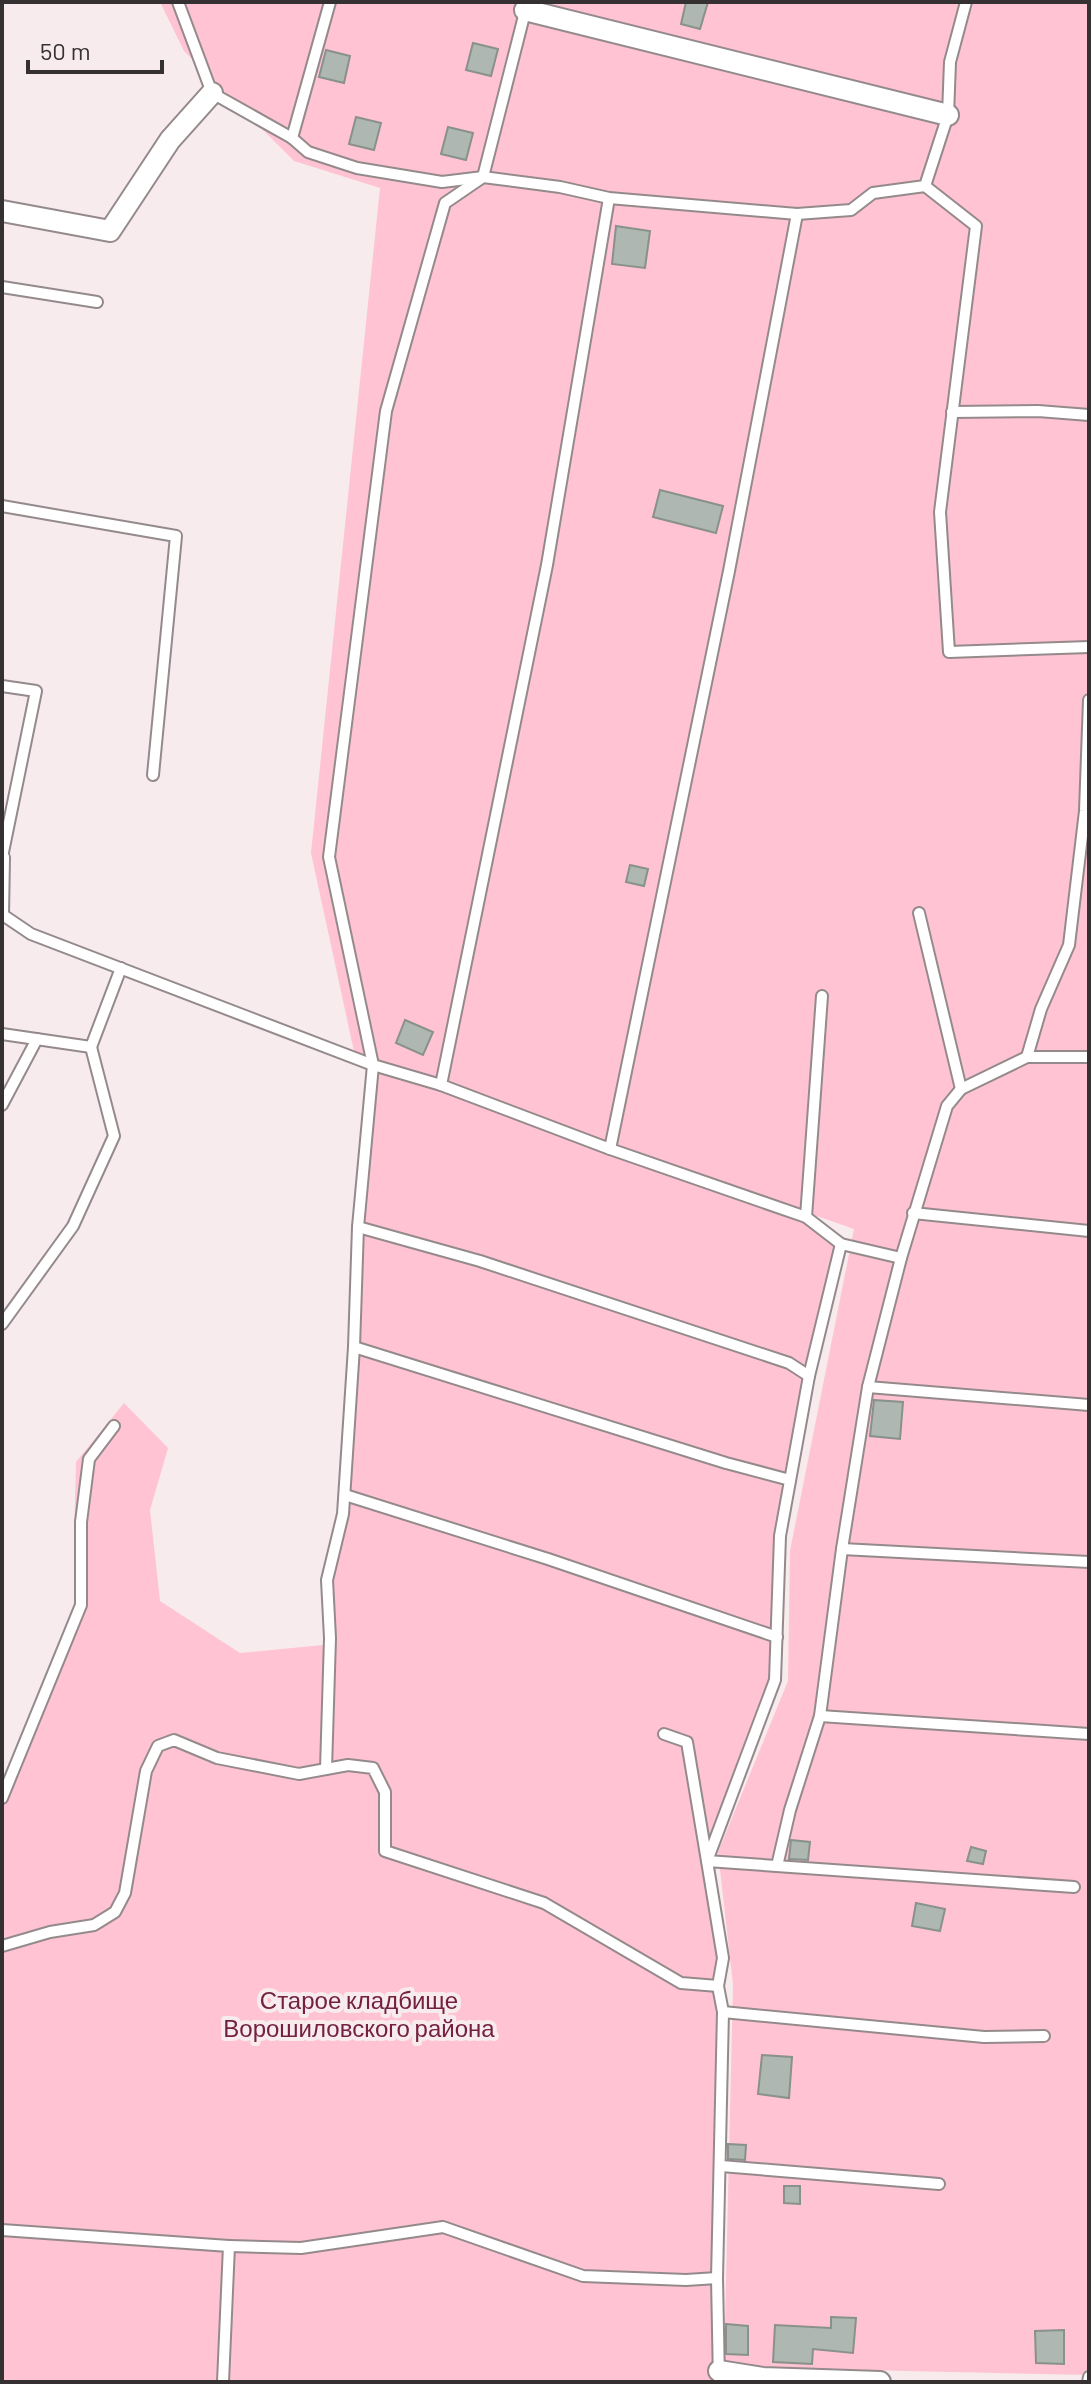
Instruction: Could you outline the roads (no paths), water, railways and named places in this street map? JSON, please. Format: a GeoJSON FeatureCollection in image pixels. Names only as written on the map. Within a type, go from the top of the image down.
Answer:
{"type":"FeatureCollection","features":[{"type":"Feature","properties":{"kind":"street"},"geometry":{"type":"LineString","coordinates":[[526,6],[948,115]]}},
{"type":"Feature","properties":{"kind":"street"},"geometry":{"type":"LineString","coordinates":[[2,211],[110,231],[170,140],[212,93]]}},
{"type":"Feature","properties":{"kind":"street"},"geometry":{"type":"LineString","coordinates":[[719,2377],[880,2382]]}},
{"type":"Feature","properties":{"kind":"lane"},"geometry":{"type":"LineString","coordinates":[[178,2],[212,93],[292,138],[308,152],[357,168],[442,182],[483,177],[560,187],[609,198],[797,214],[851,210],[873,193],[925,186],[976,226],[940,512],[949,652],[1089,647]]}},
{"type":"Feature","properties":{"kind":"lane"},"geometry":{"type":"LineString","coordinates":[[292,138],[330,2]]}},
{"type":"Feature","properties":{"kind":"lane"},"geometry":{"type":"LineString","coordinates":[[925,186],[948,115],[950,62],[966,2]]}},
{"type":"Feature","properties":{"kind":"lane"},"geometry":{"type":"LineString","coordinates":[[326,1769],[330,1638],[327,1580],[345,1495],[358,1227],[373,1065],[329,857],[386,411],[445,203],[483,177],[526,6]]}},
{"type":"Feature","properties":{"kind":"lane"},"geometry":{"type":"LineString","coordinates":[[441,1085],[547,565],[609,198]]}},
{"type":"Feature","properties":{"kind":"lane"},"geometry":{"type":"LineString","coordinates":[[610,1149],[729,571],[797,214]]}},
{"type":"Feature","properties":{"kind":"lane"},"geometry":{"type":"LineString","coordinates":[[2,287],[97,302]]}},
{"type":"Feature","properties":{"kind":"lane"},"geometry":{"type":"LineString","coordinates":[[952,412],[1038,411],[1089,415]]}},
{"type":"Feature","properties":{"kind":"lane"},"geometry":{"type":"LineString","coordinates":[[2,506],[176,536],[153,775]]}},
{"type":"Feature","properties":{"kind":"lane"},"geometry":{"type":"LineString","coordinates":[[2,686],[36,691],[3,857],[3,915],[31,934],[373,1065],[441,1085],[610,1149],[806,1217],[841,1244],[901,1258]]}},
{"type":"Feature","properties":{"kind":"lane"},"geometry":{"type":"LineString","coordinates":[[1027,1057],[1041,1009],[1069,945],[1085,811],[1089,700]]}},
{"type":"Feature","properties":{"kind":"lane"},"geometry":{"type":"LineString","coordinates":[[919,913],[961,1089]]}},
{"type":"Feature","properties":{"kind":"lane"},"geometry":{"type":"LineString","coordinates":[[2,1324],[73,1226],[114,1136],[91,1047],[121,968]]}},
{"type":"Feature","properties":{"kind":"lane"},"geometry":{"type":"LineString","coordinates":[[806,1217],[822,996]]}},
{"type":"Feature","properties":{"kind":"lane"},"geometry":{"type":"LineString","coordinates":[[2,1034],[91,1047]]}},
{"type":"Feature","properties":{"kind":"lane"},"geometry":{"type":"LineString","coordinates":[[2,1105],[37,1039]]}},
{"type":"Feature","properties":{"kind":"lane"},"geometry":{"type":"LineString","coordinates":[[777,1866],[790,1810],[820,1716],[868,1387],[913,1213],[947,1106],[961,1089],[1027,1057],[1089,1057]]}},
{"type":"Feature","properties":{"kind":"lane"},"geometry":{"type":"LineString","coordinates":[[913,1213],[1089,1231]]}},
{"type":"Feature","properties":{"kind":"lane"},"geometry":{"type":"LineString","coordinates":[[358,1227],[480,1261],[789,1363],[809,1376]]}},
{"type":"Feature","properties":{"kind":"lane"},"geometry":{"type":"LineString","coordinates":[[707,1861],[775,1680],[780,1536],[809,1376],[841,1244]]}},
{"type":"Feature","properties":{"kind":"lane"},"geometry":{"type":"LineString","coordinates":[[354,1347],[726,1463],[790,1480]]}},
{"type":"Feature","properties":{"kind":"lane"},"geometry":{"type":"LineString","coordinates":[[868,1387],[1089,1405]]}},
{"type":"Feature","properties":{"kind":"lane"},"geometry":{"type":"LineString","coordinates":[[2,1798],[81,1605],[81,1522],[89,1459],[114,1426]]}},
{"type":"Feature","properties":{"kind":"lane"},"geometry":{"type":"LineString","coordinates":[[345,1495],[548,1559],[777,1637]]}},
{"type":"Feature","properties":{"kind":"lane"},"geometry":{"type":"LineString","coordinates":[[842,1549],[1089,1562]]}},
{"type":"Feature","properties":{"kind":"lane"},"geometry":{"type":"LineString","coordinates":[[820,1716],[1089,1734]]}},
{"type":"Feature","properties":{"kind":"lane"},"geometry":{"type":"LineString","coordinates":[[664,1734],[687,1742],[723,1958],[718,1986],[723,2012],[717,2278],[719,2377]]}},
{"type":"Feature","properties":{"kind":"lane"},"geometry":{"type":"LineString","coordinates":[[2,1946],[50,1932],[94,1925],[115,1912],[125,1893],[146,1771],[158,1746],[174,1740],[217,1758],[299,1774],[348,1765],[373,1768],[385,1792],[385,1851],[544,1903],[681,1983],[718,1986]]}},
{"type":"Feature","properties":{"kind":"lane"},"geometry":{"type":"LineString","coordinates":[[707,1861],[1074,1887]]}},
{"type":"Feature","properties":{"kind":"lane"},"geometry":{"type":"LineString","coordinates":[[723,2012],[984,2037],[1044,2036]]}},
{"type":"Feature","properties":{"kind":"lane"},"geometry":{"type":"LineString","coordinates":[[721,2166],[939,2184]]}},
{"type":"Feature","properties":{"kind":"lane"},"geometry":{"type":"LineString","coordinates":[[2,2230],[301,2248],[443,2227],[583,2276],[686,2280],[717,2278]]}},
{"type":"Feature","properties":{"kind":"lane"},"geometry":{"type":"LineString","coordinates":[[223,2382],[229,2246]]}},
{"type":"Feature","properties":{"kind":"park label","name":"Старое кладбище Ворошиловского района"},"geometry":{"type":"Point","coordinates":[359,2015]}}]}
